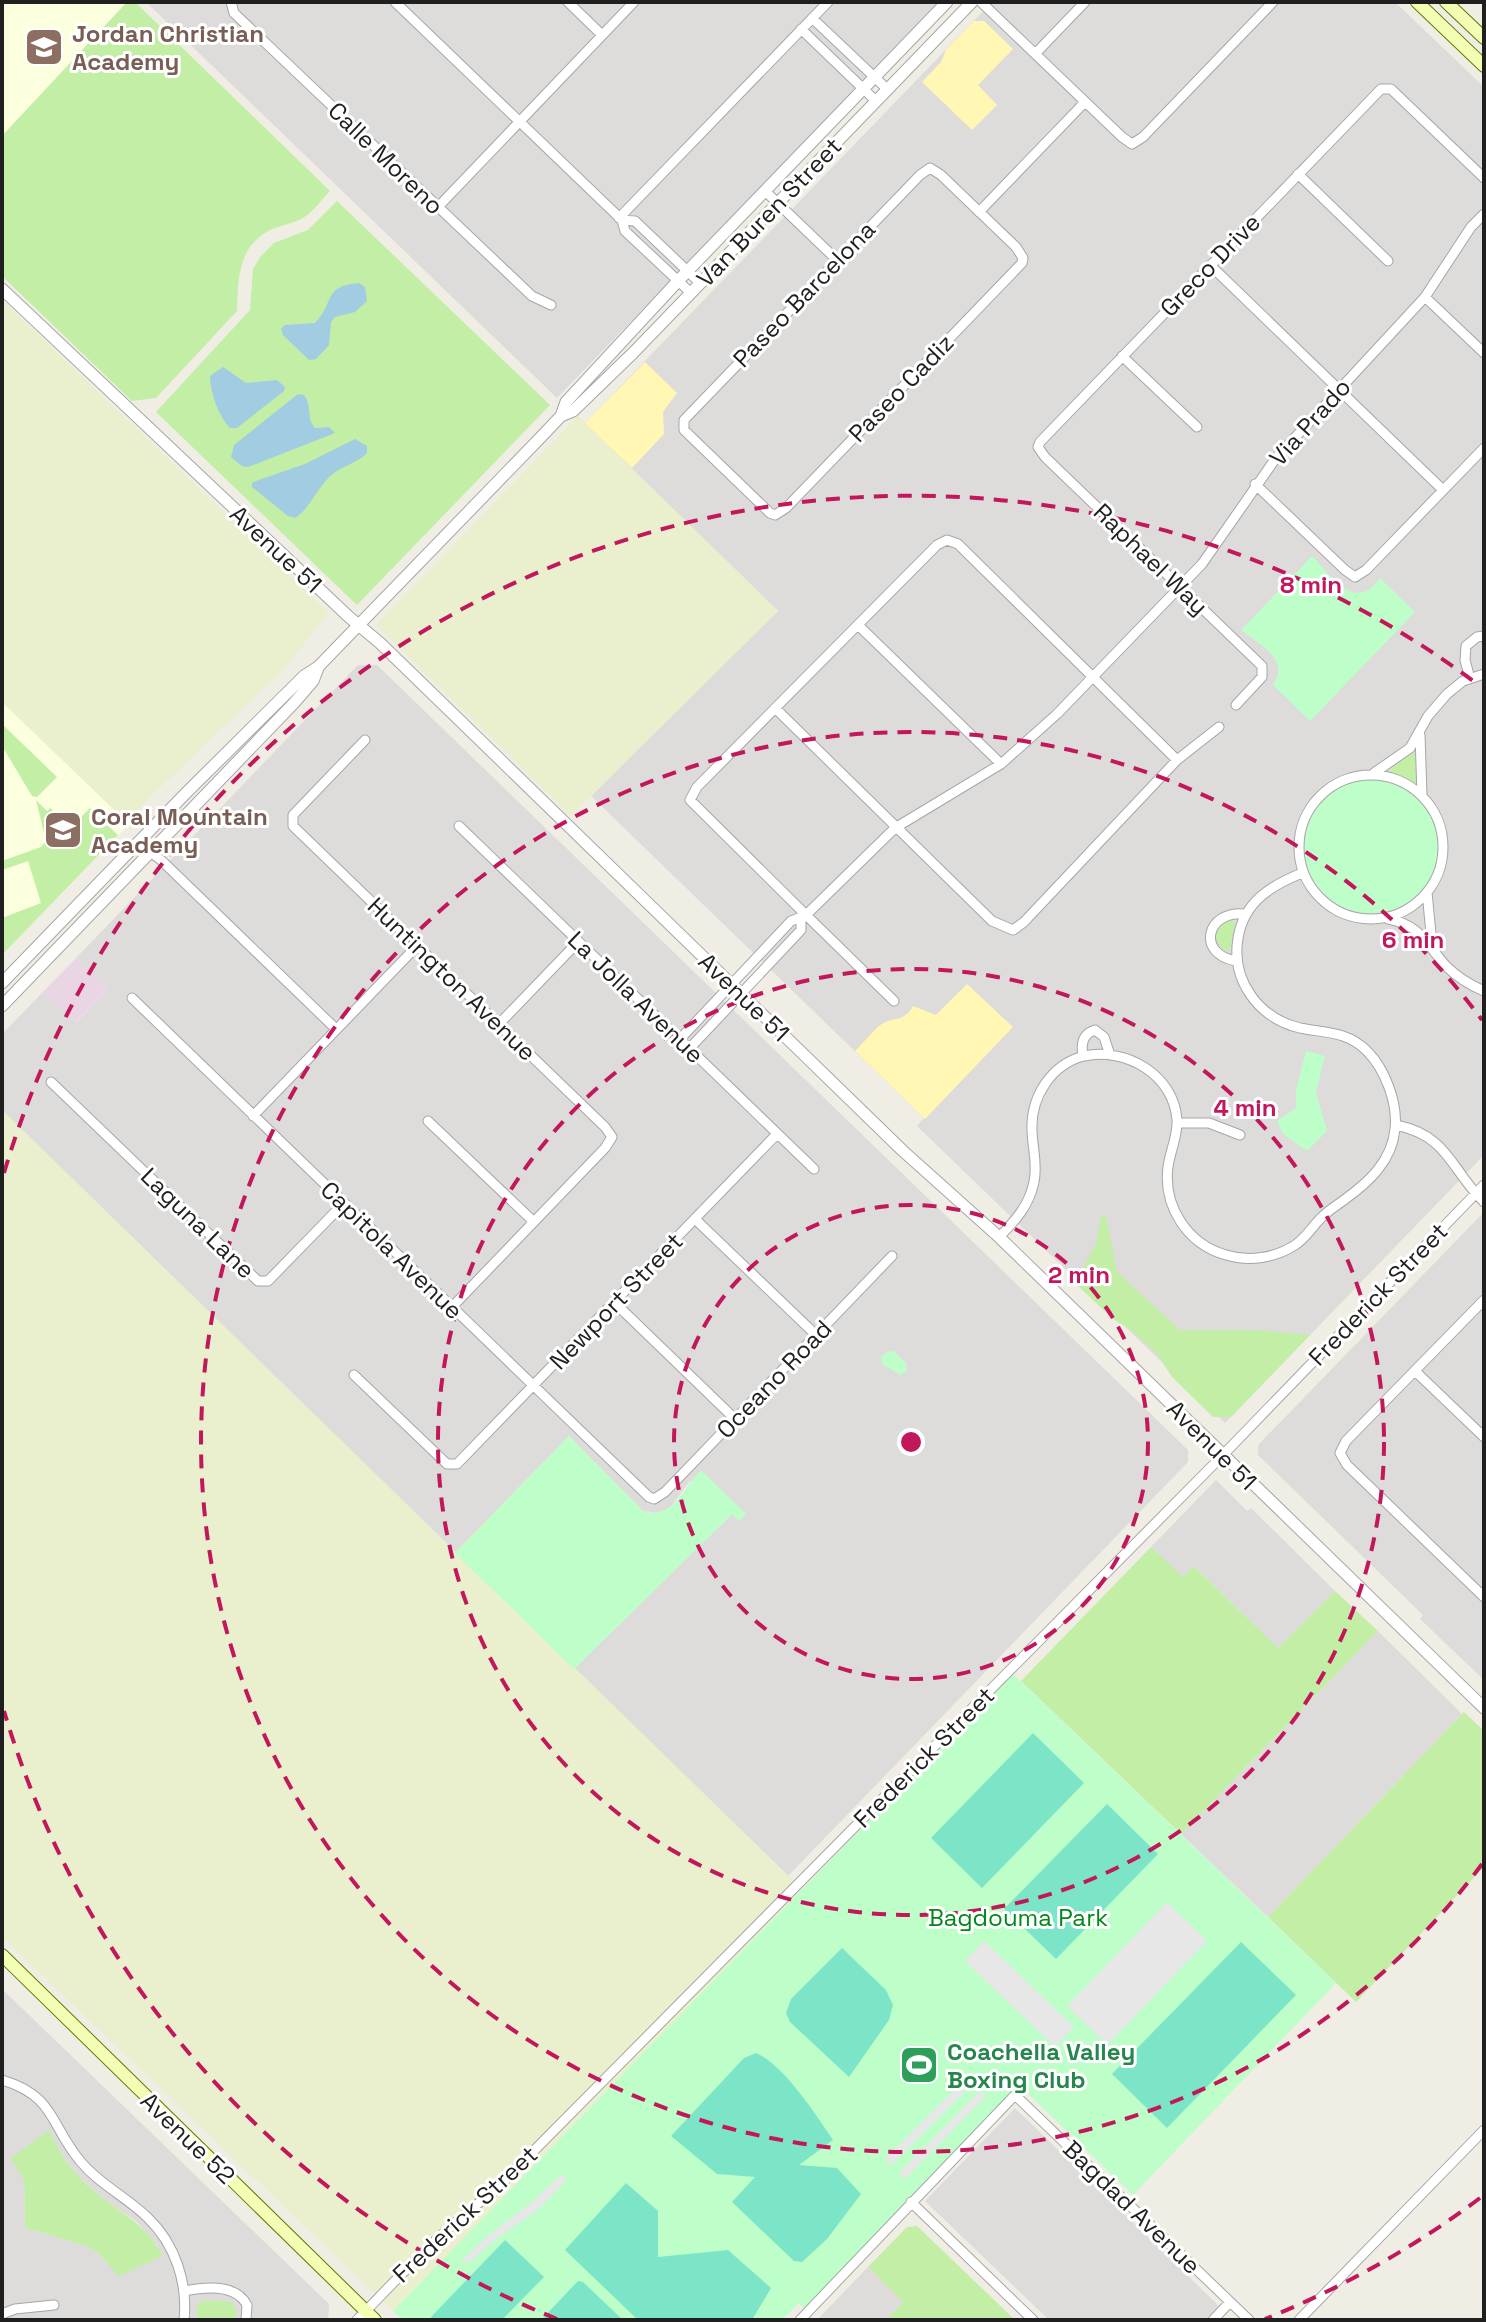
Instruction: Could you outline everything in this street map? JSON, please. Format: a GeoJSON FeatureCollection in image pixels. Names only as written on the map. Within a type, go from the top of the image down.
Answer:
{"type":"FeatureCollection","features":[{"type":"Feature","properties":{"kind":"main road"},"geometry":{"type":"LineString","coordinates":[[1446,2],[1484,38]]}},
{"type":"Feature","properties":{"kind":"main road"},"geometry":{"type":"LineString","coordinates":[[1420,4],[1484,66]]}},
{"type":"Feature","properties":{"kind":"main road","name":"Avenue 52"},"geometry":{"type":"LineString","coordinates":[[2,1955],[366,2317]]}},
{"type":"Feature","properties":{"kind":"street","name":"Calle Moreno"},"geometry":{"type":"LineString","coordinates":[[231,2],[234,13],[437,208],[532,296],[551,305]]}},
{"type":"Feature","properties":{"kind":"street"},"geometry":{"type":"LineString","coordinates":[[395,2],[620,219],[625,231],[691,293]]}},
{"type":"Feature","properties":{"kind":"street"},"geometry":{"type":"LineString","coordinates":[[568,2],[602,35]]}},
{"type":"Feature","properties":{"kind":"street"},"geometry":{"type":"LineString","coordinates":[[437,208],[634,2]]}},
{"type":"Feature","properties":{"kind":"street"},"geometry":{"type":"LineString","coordinates":[[620,219],[828,2]]}},
{"type":"Feature","properties":{"kind":"street","name":"Van Buren Street"},"geometry":{"type":"LineString","coordinates":[[561,416],[566,402],[678,281],[947,2]]}},
{"type":"Feature","properties":{"kind":"street","name":"Van Buren Street"},"geometry":{"type":"LineString","coordinates":[[2,983],[304,676],[318,667],[561,416],[573,411],[691,293],[972,2]]}},
{"type":"Feature","properties":{"kind":"street"},"geometry":{"type":"LineString","coordinates":[[981,2],[1132,144],[1143,137],[1273,2]]}},
{"type":"Feature","properties":{"kind":"street"},"geometry":{"type":"LineString","coordinates":[[1035,54],[1085,2]]}},
{"type":"Feature","properties":{"kind":"street"},"geometry":{"type":"LineString","coordinates":[[812,18],[887,89]]}},
{"type":"Feature","properties":{"kind":"street"},"geometry":{"type":"LineString","coordinates":[[801,29],[876,101]]}},
{"type":"Feature","properties":{"kind":"street","name":"Greco Drive"},"geometry":{"type":"LineString","coordinates":[[1038,447],[1045,436],[1375,94],[1386,87],[1484,178]]}},
{"type":"Feature","properties":{"kind":"street"},"geometry":{"type":"LineString","coordinates":[[979,212],[1085,102]]}},
{"type":"Feature","properties":{"kind":"street","name":"Paseo Barcelona"},"geometry":{"type":"LineString","coordinates":[[682,425],[689,414],[920,175],[930,168],[935,170],[979,212]]}},
{"type":"Feature","properties":{"kind":"street"},"geometry":{"type":"LineString","coordinates":[[1298,174],[1388,261]]}},
{"type":"Feature","properties":{"kind":"street"},"geometry":{"type":"LineString","coordinates":[[765,191],[837,260]]}},
{"type":"Feature","properties":{"kind":"street","name":"Paseo Cadiz"},"geometry":{"type":"LineString","coordinates":[[682,425],[765,508],[775,515],[786,508],[1017,269],[1023,258],[1021,253],[979,212]]}},
{"type":"Feature","properties":{"kind":"street","name":"Via Prado"},"geometry":{"type":"LineString","coordinates":[[803,917],[895,828],[1001,764],[1028,742],[1092,678],[1217,545],[1255,484],[1294,437],[1425,297],[1471,227],[1484,214]]}},
{"type":"Feature","properties":{"kind":"street"},"geometry":{"type":"LineString","coordinates":[[620,219],[635,221],[700,283]]}},
{"type":"Feature","properties":{"kind":"street"},"geometry":{"type":"LineString","coordinates":[[1210,265],[1443,490]]}},
{"type":"Feature","properties":{"kind":"street","name":"Avenue 51"},"geometry":{"type":"LineString","coordinates":[[2,289],[380,643],[903,1151],[999,1237],[1484,1708]]}},
{"type":"Feature","properties":{"kind":"street"},"geometry":{"type":"LineString","coordinates":[[1425,297],[1484,353]]}},
{"type":"Feature","properties":{"kind":"street"},"geometry":{"type":"LineString","coordinates":[[1122,356],[1197,427]]}},
{"type":"Feature","properties":{"kind":"street","name":"Raphael Way"},"geometry":{"type":"LineString","coordinates":[[1038,447],[1257,661],[1264,672],[1236,705]]}},
{"type":"Feature","properties":{"kind":"street"},"geometry":{"type":"LineString","coordinates":[[1255,484],[1355,577],[1366,570],[1484,448]]}},
{"type":"Feature","properties":{"kind":"street"},"geometry":{"type":"LineString","coordinates":[[894,1001],[803,917],[690,800],[697,787],[937,545],[947,540],[958,544],[1177,760]]}},
{"type":"Feature","properties":{"kind":"street"},"geometry":{"type":"LineString","coordinates":[[858,625],[1001,764]]}},
{"type":"Feature","properties":{"kind":"street"},"geometry":{"type":"LineString","coordinates":[[1470,679],[1465,660],[1466,646],[1471,640],[1484,636]]}},
{"type":"Feature","properties":{"kind":"street","name":"Van Buren Street"},"geometry":{"type":"LineString","coordinates":[[2,1006],[294,703],[313,681],[318,667]]}},
{"type":"Feature","properties":{"kind":"street"},"geometry":{"type":"LineString","coordinates":[[1374,773],[1400,781],[1422,795],[1436,818],[1443,846],[1439,870],[1427,891],[1408,908],[1371,920],[1345,914],[1320,897],[1302,873],[1298,848],[1311,805],[1330,786],[1374,773],[1410,748],[1440,700],[1455,687],[1484,674]]}},
{"type":"Feature","properties":{"kind":"street"},"geometry":{"type":"LineString","coordinates":[[775,708],[992,921],[1013,930],[1177,760],[1219,727]]}},
{"type":"Feature","properties":{"kind":"street"},"geometry":{"type":"LineString","coordinates":[[1420,734],[1422,795]]}},
{"type":"Feature","properties":{"kind":"street","name":"Huntington Avenue"},"geometry":{"type":"LineString","coordinates":[[365,740],[298,810],[292,820],[298,831],[612,1137],[534,1222]]}},
{"type":"Feature","properties":{"kind":"street","name":"La Jolla Avenue"},"geometry":{"type":"LineString","coordinates":[[459,826],[814,1169]]}},
{"type":"Feature","properties":{"kind":"street"},"geometry":{"type":"LineString","coordinates":[[138,843],[336,1029]]}},
{"type":"Feature","properties":{"kind":"street"},"geometry":{"type":"LineString","coordinates":[[999,1237],[1023,1210],[1034,1185],[1037,1160],[1032,1121],[1040,1091],[1056,1071],[1083,1056],[1120,1056],[1141,1065],[1160,1081],[1171,1098],[1177,1123],[1167,1181],[1178,1220],[1197,1240],[1218,1253],[1258,1258],[1276,1254],[1297,1244],[1326,1213],[1362,1187],[1387,1156],[1396,1125],[1391,1095],[1382,1073],[1367,1051],[1342,1035],[1299,1028],[1272,1016],[1246,989],[1236,961],[1238,936],[1245,914],[1270,888],[1302,873]]}},
{"type":"Feature","properties":{"kind":"street"},"geometry":{"type":"LineString","coordinates":[[1427,891],[1432,944]]}},
{"type":"Feature","properties":{"kind":"street"},"geometry":{"type":"LineString","coordinates":[[1236,961],[1217,954],[1212,947],[1211,933],[1215,922],[1223,916],[1245,914]]}},
{"type":"Feature","properties":{"kind":"street"},"geometry":{"type":"LineString","coordinates":[[680,1039],[791,921],[803,917]]}},
{"type":"Feature","properties":{"kind":"street"},"geometry":{"type":"LineString","coordinates":[[689,1049],[801,930],[803,917]]}},
{"type":"Feature","properties":{"kind":"street"},"geometry":{"type":"LineString","coordinates":[[1384,918],[1413,929],[1432,944],[1453,973],[1484,991]]}},
{"type":"Feature","properties":{"kind":"street"},"geometry":{"type":"LineString","coordinates":[[499,1024],[578,942]]}},
{"type":"Feature","properties":{"kind":"street"},"geometry":{"type":"LineString","coordinates":[[253,1116],[417,946]]}},
{"type":"Feature","properties":{"kind":"street","name":"Capitola Avenue"},"geometry":{"type":"LineString","coordinates":[[132,998],[643,1492],[654,1499]]}},
{"type":"Feature","properties":{"kind":"street"},"geometry":{"type":"LineString","coordinates":[[1083,1056],[1084,1038],[1088,1032],[1095,1030],[1104,1037],[1110,1055]]}},
{"type":"Feature","properties":{"kind":"street","name":"Laguna Lane"},"geometry":{"type":"LineString","coordinates":[[51,1082],[258,1281],[268,1281],[344,1203]]}},
{"type":"Feature","properties":{"kind":"street"},"geometry":{"type":"LineString","coordinates":[[428,1121],[534,1222],[452,1307]]}},
{"type":"Feature","properties":{"kind":"street"},"geometry":{"type":"LineString","coordinates":[[1177,1123],[1209,1123],[1240,1135]]}},
{"type":"Feature","properties":{"kind":"street"},"geometry":{"type":"LineString","coordinates":[[1396,1125],[1431,1138],[1484,1202]]}},
{"type":"Feature","properties":{"kind":"street","name":"Newport Street"},"geometry":{"type":"LineString","coordinates":[[354,1375],[452,1466],[463,1459],[777,1134]]}},
{"type":"Feature","properties":{"kind":"street","name":"Frederick Street"},"geometry":{"type":"LineString","coordinates":[[366,2317],[394,2279],[455,2220],[493,2192],[1223,1455],[1484,1185]]}},
{"type":"Feature","properties":{"kind":"street"},"geometry":{"type":"LineString","coordinates":[[695,1219],[816,1335]]}},
{"type":"Feature","properties":{"kind":"street","name":"Oceano Road"},"geometry":{"type":"LineString","coordinates":[[654,1499],[665,1492],[892,1256]]}},
{"type":"Feature","properties":{"kind":"street"},"geometry":{"type":"LineString","coordinates":[[1484,1300],[1346,1441],[1340,1453],[1347,1465],[1484,1597]]}},
{"type":"Feature","properties":{"kind":"street"},"geometry":{"type":"LineString","coordinates":[[614,1302],[735,1419]]}},
{"type":"Feature","properties":{"kind":"street"},"geometry":{"type":"LineString","coordinates":[[1415,1371],[1484,1437]]}},
{"type":"Feature","properties":{"kind":"street"},"geometry":{"type":"LineString","coordinates":[[2,2080],[25,2089],[44,2103],[80,2162],[148,2218],[163,2235],[185,2291],[184,2320]]}},
{"type":"Feature","properties":{"kind":"street","name":"Bagdad Avenue"},"geometry":{"type":"LineString","coordinates":[[911,2202],[1015,2095],[1249,2320]]}},
{"type":"Feature","properties":{"kind":"street"},"geometry":{"type":"LineString","coordinates":[[1299,2320],[1484,2130]]}},
{"type":"Feature","properties":{"kind":"street"},"geometry":{"type":"LineString","coordinates":[[800,2320],[911,2202],[1033,2320]]}},
{"type":"Feature","properties":{"kind":"street"},"geometry":{"type":"LineString","coordinates":[[185,2291],[229,2290],[243,2297],[247,2316]]}},
{"type":"Feature","properties":{"kind":"street"},"geometry":{"type":"LineString","coordinates":[[1213,2320],[1230,2302]]}},
{"type":"Feature","properties":{"kind":"street"},"geometry":{"type":"LineString","coordinates":[[2,2314],[15,2309],[54,2305]]}},
{"type":"Feature","properties":{"kind":"shaded area","name":"Jordan Christian Academy"},"geometry":{"type":"Polygon","coordinates":[[[2,2],[127,2],[2,136],[2,2]]]}},
{"type":"Feature","properties":{"kind":"shaded area"},"geometry":{"type":"Polygon","coordinates":[[[146,2],[939,2],[557,398],[146,2]]]}},
{"type":"Feature","properties":{"kind":"shaded area"},"geometry":{"type":"Polygon","coordinates":[[[992,2],[1395,2],[1484,87],[1484,1155],[1225,1423],[917,1126],[924,1118],[591,796],[778,611],[585,423],[992,2]]]}},
{"type":"Feature","properties":{"kind":"shaded area"},"geometry":{"type":"Polygon","coordinates":[[[2,300],[329,613],[284,669],[144,803],[129,824],[2,702],[2,300]]]}},
{"type":"Feature","properties":{"kind":"shaded area"},"geometry":{"type":"Polygon","coordinates":[[[578,416],[778,611],[571,816],[376,625],[578,416]]]}},
{"type":"Feature","properties":{"kind":"shaded area"},"geometry":{"type":"Polygon","coordinates":[[[358,665],[377,665],[1188,1450],[1188,1462],[788,1876],[574,1669],[732,1514],[739,1520],[745,1513],[690,1481],[669,1509],[656,1513],[643,1511],[569,1436],[455,1553],[2,1110],[2,1034],[43,992],[76,1022],[108,989],[76,958],[358,665]]]}},
{"type":"Feature","properties":{"kind":"shaded area","name":"Coral Mountain Academy"},"geometry":{"type":"Polygon","coordinates":[[[2,702],[129,824],[2,955],[2,702]]]}},
{"type":"Feature","properties":{"kind":"shaded area"},"geometry":{"type":"Polygon","coordinates":[[[76,958],[108,989],[75,1022],[43,992],[76,958]]]}},
{"type":"Feature","properties":{"kind":"shaded area"},"geometry":{"type":"Polygon","coordinates":[[[2,1110],[802,1889],[393,2311],[2,1937],[2,1110]]]}},
{"type":"Feature","properties":{"kind":"shaded area"},"geometry":{"type":"Polygon","coordinates":[[[1484,1212],[1484,1680],[1420,1619],[1423,1615],[1258,1455],[1258,1445],[1484,1212]]]}},
{"type":"Feature","properties":{"kind":"shaded area"},"geometry":{"type":"Polygon","coordinates":[[[1216,1480],[1247,1511],[1251,1508],[1335,1591],[1278,1648],[1194,1566],[1183,1578],[1151,1547],[1216,1480]]]}},
{"type":"Feature","properties":{"kind":"shaded area"},"geometry":{"type":"Polygon","coordinates":[[[1378,1631],[1462,1714],[1268,1917],[1181,1834],[1378,1631]]]}},
{"type":"Feature","properties":{"kind":"shaded area"},"geometry":{"type":"Polygon","coordinates":[[[1167,1902],[1207,1941],[1107,2045],[1067,2006],[1167,1902]]]}},
{"type":"Feature","properties":{"kind":"shaded area"},"geometry":{"type":"Polygon","coordinates":[[[984,1941],[1074,2027],[1055,2047],[965,1961],[984,1941]]]}},
{"type":"Feature","properties":{"kind":"shaded area"},"geometry":{"type":"Polygon","coordinates":[[[2,1989],[329,2304],[328,2320],[2,2320],[2,1989]],[[49,2130],[24,2180],[25,2228],[84,2245],[97,2252],[119,2275],[157,2246],[137,2222],[102,2198],[78,2176],[58,2150],[49,2130]]]}},
{"type":"Feature","properties":{"kind":"shaded area"},"geometry":{"type":"Polygon","coordinates":[[[966,2078],[972,2084],[891,2165],[885,2159],[966,2078]]]}},
{"type":"Feature","properties":{"kind":"shaded area"},"geometry":{"type":"Polygon","coordinates":[[[980,2091],[986,2096],[905,2179],[899,2173],[980,2091]]]}},
{"type":"Feature","properties":{"kind":"shaded area"},"geometry":{"type":"Polygon","coordinates":[[[1015,2108],[1219,2306],[1205,2320],[1049,2320],[925,2201],[1015,2108]]]}},
{"type":"Feature","properties":{"kind":"shaded area"},"geometry":{"type":"Polygon","coordinates":[[[560,2176],[566,2177],[566,2181],[540,2208],[470,2262],[460,2262],[485,2238],[560,2176]]]}},
{"type":"Feature","properties":{"kind":"shaded area"},"geometry":{"type":"Polygon","coordinates":[[[868,2267],[904,2302],[886,2320],[817,2320],[868,2267]]]}},
{"type":"Feature","properties":{"kind":"green space"},"geometry":{"type":"Polygon","coordinates":[[[127,2],[135,2],[330,191],[303,218],[271,230],[254,242],[240,270],[237,311],[156,398],[132,401],[2,276],[2,136],[127,2]]]}},
{"type":"Feature","properties":{"kind":"green space"},"geometry":{"type":"Polygon","coordinates":[[[337,201],[550,405],[357,605],[156,412],[250,310],[253,269],[260,257],[274,243],[308,230],[337,201]]]}},
{"type":"Feature","properties":{"kind":"green space"},"geometry":{"type":"Polygon","coordinates":[[[1312,556],[1335,580],[1352,592],[1361,593],[1380,578],[1415,612],[1310,721],[1273,685],[1278,667],[1275,659],[1241,630],[1312,556]]]}},
{"type":"Feature","properties":{"kind":"green space"},"geometry":{"type":"Polygon","coordinates":[[[2,724],[57,777],[37,797],[32,796],[2,746],[2,724]]]}},
{"type":"Feature","properties":{"kind":"green space"},"geometry":{"type":"Polygon","coordinates":[[[1410,752],[1415,754],[1414,785],[1388,772],[1410,752]]]}},
{"type":"Feature","properties":{"kind":"green space"},"geometry":{"type":"Polygon","coordinates":[[[1371,779],[1396,784],[1418,799],[1433,821],[1438,846],[1433,871],[1418,893],[1396,908],[1371,913],[1346,908],[1324,893],[1309,871],[1304,846],[1309,821],[1324,799],[1346,784],[1371,779]]]}},
{"type":"Feature","properties":{"kind":"green space"},"geometry":{"type":"Polygon","coordinates":[[[36,800],[71,827],[90,808],[118,835],[2,955],[2,918],[41,903],[28,861],[2,870],[2,861],[41,847],[46,841],[36,800]]]}},
{"type":"Feature","properties":{"kind":"green space"},"geometry":{"type":"Polygon","coordinates":[[[1232,920],[1235,924],[1230,949],[1225,952],[1216,940],[1216,933],[1224,922],[1232,920]]]}},
{"type":"Feature","properties":{"kind":"green space"},"geometry":{"type":"Polygon","coordinates":[[[1306,1051],[1325,1056],[1316,1092],[1327,1131],[1307,1151],[1283,1134],[1277,1121],[1296,1108],[1296,1090],[1306,1051]]]}},
{"type":"Feature","properties":{"kind":"green space"},"geometry":{"type":"Polygon","coordinates":[[[1101,1216],[1106,1216],[1117,1272],[1180,1330],[1257,1330],[1310,1335],[1231,1417],[1213,1417],[1172,1377],[1157,1354],[1075,1283],[1096,1244],[1101,1216]]]}},
{"type":"Feature","properties":{"kind":"green space"},"geometry":{"type":"Polygon","coordinates":[[[894,1351],[906,1363],[907,1370],[901,1375],[883,1365],[881,1357],[894,1351]]]}},
{"type":"Feature","properties":{"kind":"green space"},"geometry":{"type":"Polygon","coordinates":[[[569,1436],[643,1511],[653,1513],[670,1507],[701,1470],[746,1514],[739,1521],[732,1514],[574,1669],[455,1553],[569,1436]]]}},
{"type":"Feature","properties":{"kind":"green space"},"geometry":{"type":"Polygon","coordinates":[[[1151,1547],[1183,1577],[1194,1566],[1278,1648],[1335,1591],[1378,1631],[1181,1834],[1021,1681],[1151,1547]]]}},
{"type":"Feature","properties":{"kind":"green space","name":"Bagdouma Park"},"geometry":{"type":"Polygon","coordinates":[[[1012,1673],[1336,1983],[1133,2195],[1024,2090],[808,2313],[799,2303],[782,2320],[403,2320],[393,2311],[1012,1673]]]}},
{"type":"Feature","properties":{"kind":"green space"},"geometry":{"type":"Polygon","coordinates":[[[1464,1712],[1484,1731],[1484,1867],[1356,2002],[1268,1917],[1464,1712]]]}},
{"type":"Feature","properties":{"kind":"green space"},"geometry":{"type":"Polygon","coordinates":[[[1033,1733],[1084,1783],[982,1888],[931,1838],[1033,1733]]]}},
{"type":"Feature","properties":{"kind":"green space"},"geometry":{"type":"Polygon","coordinates":[[[1107,1804],[1158,1854],[1056,1959],[1004,1909],[1107,1804]]]}},
{"type":"Feature","properties":{"kind":"green space"},"geometry":{"type":"Polygon","coordinates":[[[1241,1942],[1296,1995],[1167,2128],[1112,2074],[1241,1942]]]}},
{"type":"Feature","properties":{"kind":"green space"},"geometry":{"type":"Polygon","coordinates":[[[842,1948],[886,1990],[893,2005],[889,2020],[849,2077],[790,2022],[786,2013],[791,1999],[842,1948]]]}},
{"type":"Feature","properties":{"kind":"green space"},"geometry":{"type":"Polygon","coordinates":[[[756,2053],[788,2079],[833,2140],[799,2165],[837,2168],[861,2194],[827,2239],[802,2262],[794,2261],[732,2202],[755,2177],[717,2174],[671,2136],[744,2058],[756,2053]]]}},
{"type":"Feature","properties":{"kind":"green space"},"geometry":{"type":"Polygon","coordinates":[[[49,2130],[62,2155],[80,2178],[140,2226],[163,2256],[119,2276],[97,2252],[84,2245],[25,2228],[24,2180],[11,2158],[49,2130]]]}},
{"type":"Feature","properties":{"kind":"green space"},"geometry":{"type":"Polygon","coordinates":[[[626,2183],[658,2211],[658,2257],[728,2250],[771,2288],[752,2320],[638,2320],[565,2250],[626,2183]]]}},
{"type":"Feature","properties":{"kind":"green space"},"geometry":{"type":"Polygon","coordinates":[[[917,2226],[1015,2320],[886,2320],[903,2302],[868,2267],[907,2227],[917,2226]]]}},
{"type":"Feature","properties":{"kind":"green space"},"geometry":{"type":"Polygon","coordinates":[[[505,2240],[544,2277],[502,2320],[433,2320],[431,2317],[505,2240]]]}},
{"type":"Feature","properties":{"kind":"green space"},"geometry":{"type":"Polygon","coordinates":[[[578,2281],[583,2282],[623,2320],[541,2320],[578,2281]]]}},
{"type":"Feature","properties":{"kind":"green space"},"geometry":{"type":"Polygon","coordinates":[[[204,2300],[232,2302],[237,2311],[235,2318],[198,2320],[196,2307],[204,2300]]]}},
{"type":"Feature","properties":{"kind":"sand"},"geometry":{"type":"Polygon","coordinates":[[[974,21],[984,21],[1013,49],[978,85],[997,105],[972,130],[922,82],[941,62],[946,50],[974,21]]]}},
{"type":"Feature","properties":{"kind":"sand"},"geometry":{"type":"Polygon","coordinates":[[[645,362],[677,393],[663,412],[664,434],[632,468],[585,423],[645,362]]]}},
{"type":"Feature","properties":{"kind":"sand"},"geometry":{"type":"Polygon","coordinates":[[[967,984],[1013,1027],[925,1119],[855,1051],[879,1026],[902,1017],[913,1006],[936,1015],[967,984]]]}},
{"type":"Feature","properties":{"kind":"water"},"geometry":{"type":"Polygon","coordinates":[[[359,283],[365,287],[367,301],[355,312],[335,317],[331,322],[329,345],[316,359],[309,360],[283,335],[281,329],[285,325],[315,323],[334,292],[359,283]]]}},
{"type":"Feature","properties":{"kind":"water"},"geometry":{"type":"Polygon","coordinates":[[[223,367],[246,383],[277,380],[285,387],[284,391],[237,428],[230,428],[219,411],[210,382],[210,376],[223,367]]]}},
{"type":"Feature","properties":{"kind":"water"},"geometry":{"type":"Polygon","coordinates":[[[298,394],[304,395],[308,403],[315,428],[329,427],[335,433],[248,467],[231,457],[234,445],[298,394]]]}},
{"type":"Feature","properties":{"kind":"water"},"geometry":{"type":"Polygon","coordinates":[[[355,439],[367,446],[367,453],[328,478],[295,518],[288,516],[252,487],[256,481],[305,464],[355,439]]]}},
{"type":"Feature","properties":{"kind":"place","name":"Jordan Christian Academy"},"geometry":{"type":"Point","coordinates":[44,47]}},
{"type":"Feature","properties":{"kind":"place","name":"Coral Mountain Academy"},"geometry":{"type":"Point","coordinates":[63,830]}},
{"type":"Feature","properties":{"kind":"place","name":"Coachella Valley Boxing Club"},"geometry":{"type":"Point","coordinates":[919,2065]}}]}
